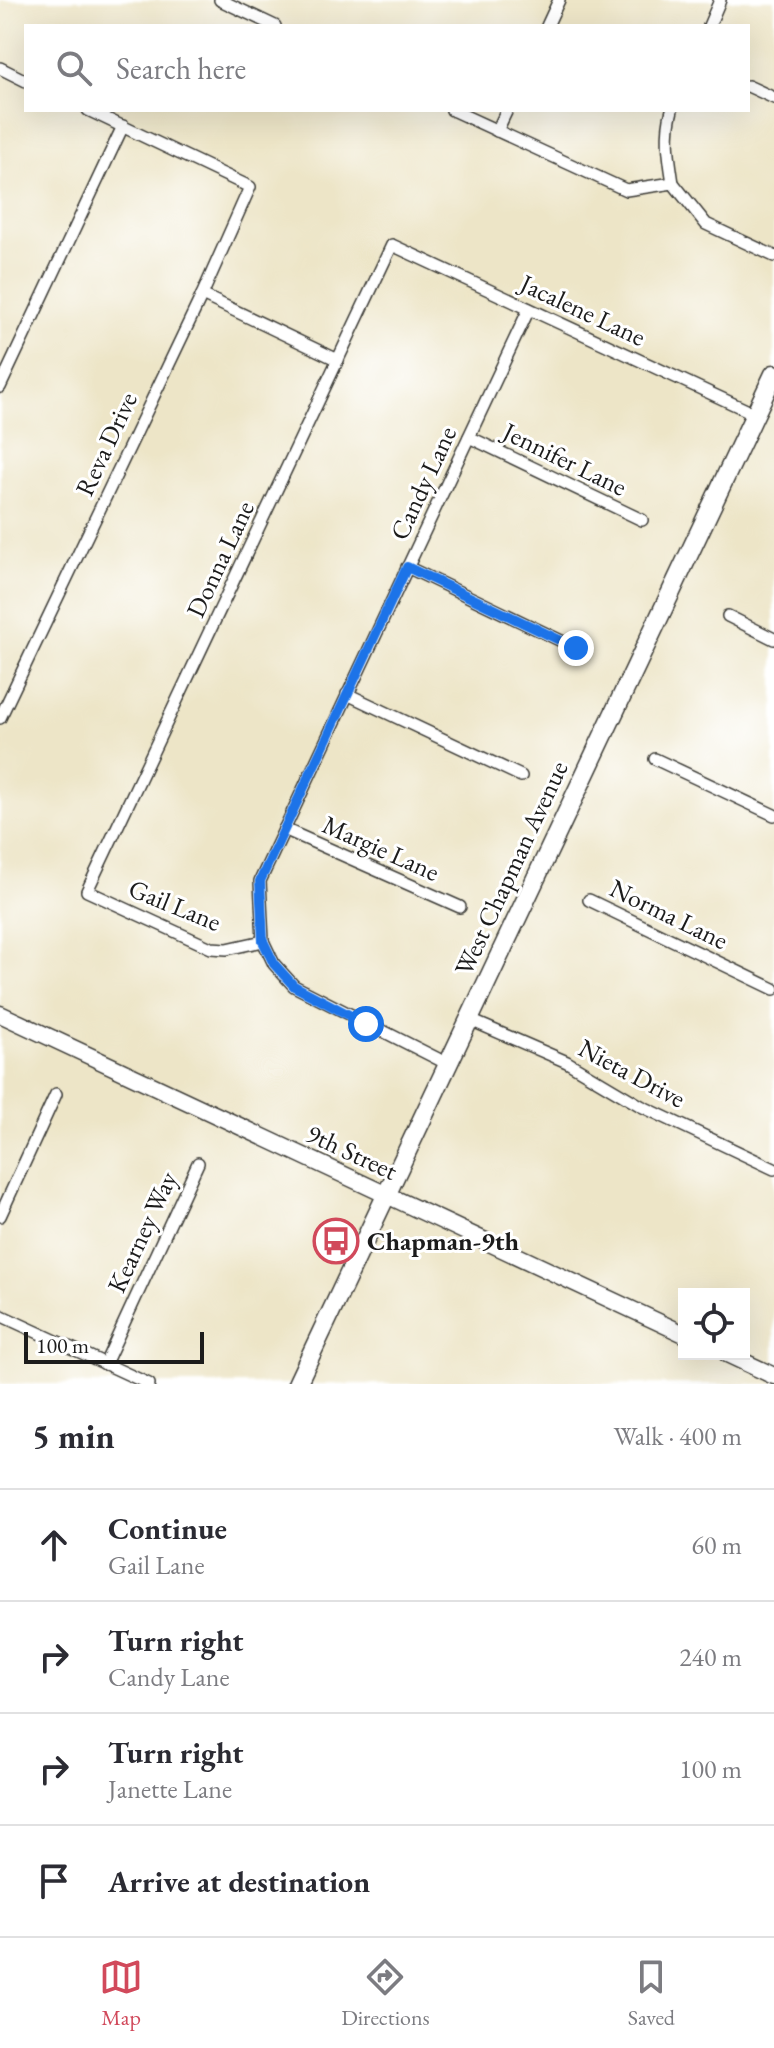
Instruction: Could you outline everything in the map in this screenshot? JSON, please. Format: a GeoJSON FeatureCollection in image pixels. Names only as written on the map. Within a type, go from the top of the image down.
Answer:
{"type":"FeatureCollection","features":[{"type":"Feature","properties":{"kind":"main road","name":"West Chapman Avenue"},"geometry":{"type":"LineString","coordinates":[[297,1384],[774,374]]}},
{"type":"Feature","properties":{"kind":"street"},"geometry":{"type":"LineString","coordinates":[[220,0],[271,24]]}},
{"type":"Feature","properties":{"kind":"street"},"geometry":{"type":"LineString","coordinates":[[548,24],[559,0]]}},
{"type":"Feature","properties":{"kind":"street"},"geometry":{"type":"LineString","coordinates":[[710,24],[720,0]]}},
{"type":"Feature","properties":{"kind":"street"},"geometry":{"type":"LineString","coordinates":[[1,70],[24,80]]}},
{"type":"Feature","properties":{"kind":"street"},"geometry":{"type":"LineString","coordinates":[[750,87],[774,98]]}},
{"type":"Feature","properties":{"kind":"street"},"geometry":{"type":"LineString","coordinates":[[0,387],[123,126],[92,112]]}},
{"type":"Feature","properties":{"kind":"street"},"geometry":{"type":"LineString","coordinates":[[456,112],[626,190],[673,183]]}},
{"type":"Feature","properties":{"kind":"street"},"geometry":{"type":"LineString","coordinates":[[497,131],[506,112]]}},
{"type":"Feature","properties":{"kind":"street"},"geometry":{"type":"LineString","coordinates":[[671,112],[667,144],[673,183],[706,224],[774,256]]}},
{"type":"Feature","properties":{"kind":"street","name":"Reva Drive"},"geometry":{"type":"LineString","coordinates":[[0,718],[202,295],[250,187],[123,126]]}},
{"type":"Feature","properties":{"kind":"street","name":"Jacalene Lane"},"geometry":{"type":"LineString","coordinates":[[392,245],[755,414]]}},
{"type":"Feature","properties":{"kind":"street","name":"Donna Lane"},"geometry":{"type":"LineString","coordinates":[[87,891],[392,245]]}},
{"type":"Feature","properties":{"kind":"street"},"geometry":{"type":"LineString","coordinates":[[202,295],[338,360]]}},
{"type":"Feature","properties":{"kind":"street","name":"Candy Lane"},"geometry":{"type":"LineString","coordinates":[[263,941],[260,881],[529,309]]}},
{"type":"Feature","properties":{"kind":"street","name":"Jennifer Lane"},"geometry":{"type":"LineString","coordinates":[[469,437],[642,520]]}},
{"type":"Feature","properties":{"kind":"street"},"geometry":{"type":"LineString","coordinates":[[407,567],[576,648]]}},
{"type":"Feature","properties":{"kind":"street"},"geometry":{"type":"LineString","coordinates":[[728,616],[774,639]]}},
{"type":"Feature","properties":{"kind":"street"},"geometry":{"type":"LineString","coordinates":[[347,694],[521,776]]}},
{"type":"Feature","properties":{"kind":"street"},"geometry":{"type":"LineString","coordinates":[[655,759],[774,815]]}},
{"type":"Feature","properties":{"kind":"street","name":"Margie Lane"},"geometry":{"type":"LineString","coordinates":[[284,829],[460,907]]}},
{"type":"Feature","properties":{"kind":"street","name":"Gail Lane"},"geometry":{"type":"LineString","coordinates":[[87,891],[211,948],[227,949],[263,941]]}},
{"type":"Feature","properties":{"kind":"street","name":"Norma Lane"},"geometry":{"type":"LineString","coordinates":[[589,900],[774,989]]}},
{"type":"Feature","properties":{"kind":"street"},"geometry":{"type":"LineString","coordinates":[[263,941],[274,964],[294,986],[446,1063]]}},
{"type":"Feature","properties":{"kind":"street","name":"9th Street"},"geometry":{"type":"LineString","coordinates":[[0,1014],[678,1331]]}},
{"type":"Feature","properties":{"kind":"street","name":"Nieta Drive"},"geometry":{"type":"LineString","coordinates":[[468,1019],[567,1062],[641,1106],[774,1169]]}},
{"type":"Feature","properties":{"kind":"street"},"geometry":{"type":"LineString","coordinates":[[0,1216],[56,1094]]}},
{"type":"Feature","properties":{"kind":"street","name":"Kearney Way"},"geometry":{"type":"LineString","coordinates":[[105,1364],[198,1163]]}},
{"type":"Feature","properties":{"kind":"street"},"geometry":{"type":"LineString","coordinates":[[0,1315],[149,1384]]}},
{"type":"Feature","properties":{"kind":"street"},"geometry":{"type":"LineString","coordinates":[[740,1360],[774,1376]]}},
{"type":"Feature","properties":{"kind":"place","name":"Chapman-9th"},"geometry":{"type":"Point","coordinates":[336,1241]}},
{"type":"Feature","properties":{"kind":"route"},"geometry":{"type":"LineString","coordinates":[[366,1024],[294,986],[274,964],[263,941],[260,881],[407,567],[576,648]]}}]}
